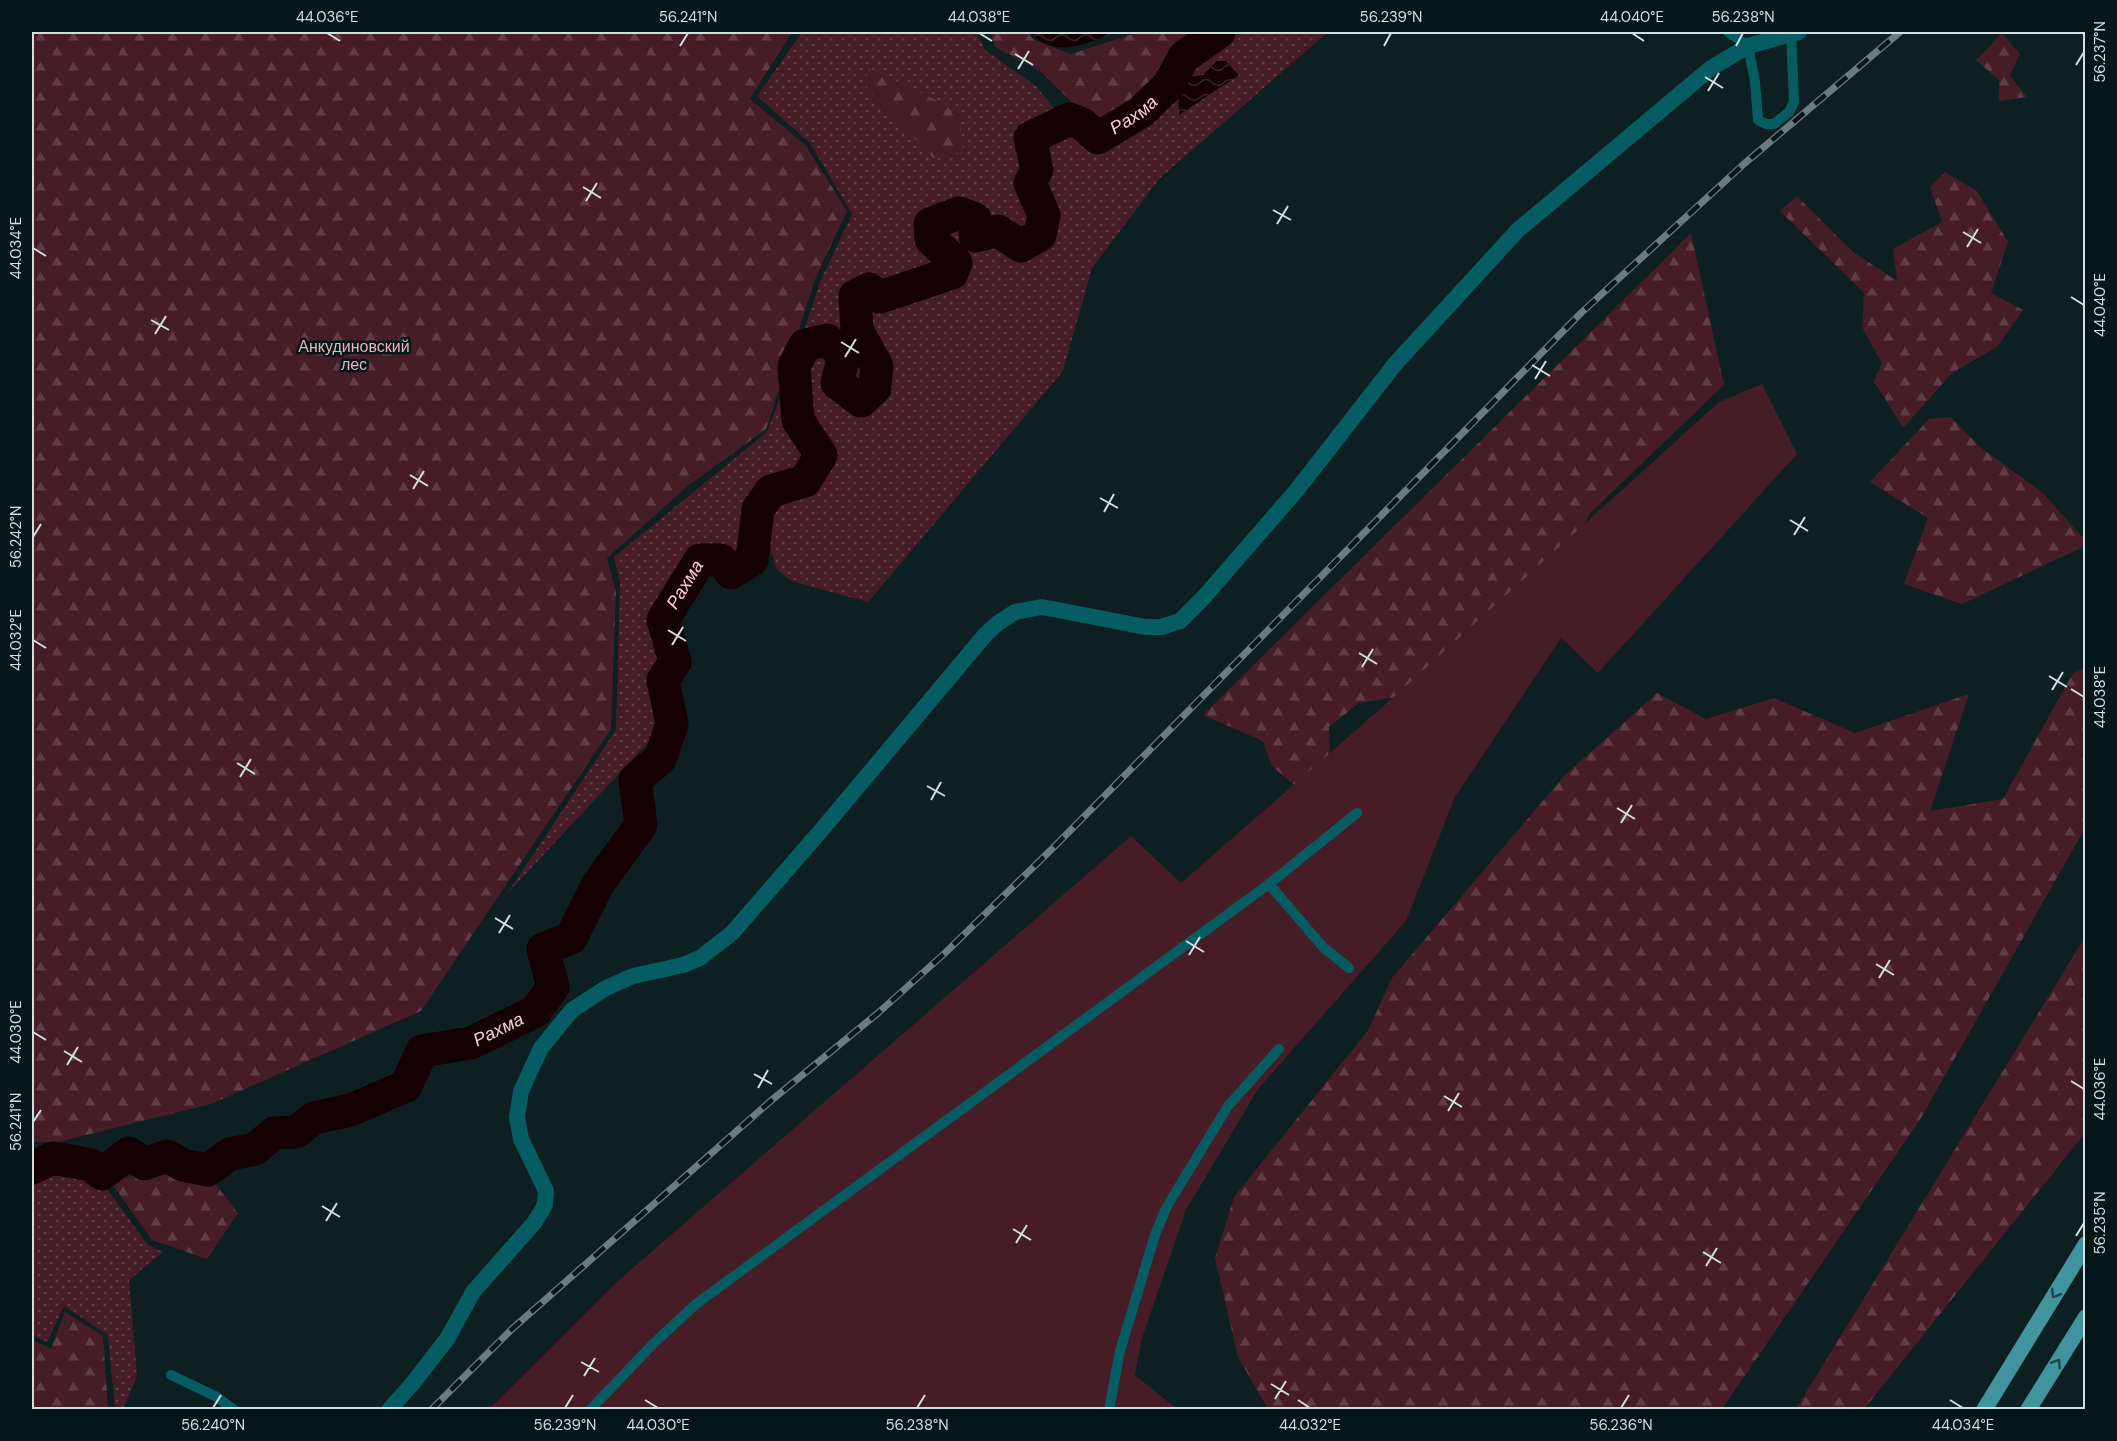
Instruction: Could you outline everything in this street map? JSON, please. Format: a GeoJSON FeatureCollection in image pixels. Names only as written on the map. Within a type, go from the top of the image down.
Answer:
{"type":"FeatureCollection","features":[{"type":"Feature","properties":{"kind":"main road"},"geometry":{"type":"LineString","coordinates":[[1984,1410],[2085,1244]]}},
{"type":"Feature","properties":{"kind":"main road"},"geometry":{"type":"LineString","coordinates":[[2028,1410],[2085,1317]]}},
{"type":"Feature","properties":{"kind":"street"},"geometry":{"type":"LineString","coordinates":[[389,1410],[447,1339],[473,1292],[534,1223],[545,1205],[546,1191],[522,1139],[518,1117],[521,1091],[541,1048],[572,1010],[606,988],[633,976],[684,965],[700,958],[732,933],[986,635],[998,623],[1015,612],[1042,607],[1146,627],[1161,627],[1180,621],[1204,597],[1296,491],[1395,364],[1518,230],[1711,68],[1748,46],[1794,32]]}},
{"type":"Feature","properties":{"kind":"lane"},"geometry":{"type":"LineString","coordinates":[[1728,32],[1748,46],[1755,82],[1758,120],[1766,124],[1774,124],[1788,112],[1794,102],[1794,32]]}},
{"type":"Feature","properties":{"kind":"lane"},"geometry":{"type":"LineString","coordinates":[[590,1410],[696,1304],[1269,884],[1357,813]]}},
{"type":"Feature","properties":{"kind":"lane"},"geometry":{"type":"LineString","coordinates":[[1269,884],[1323,946],[1349,968]]}},
{"type":"Feature","properties":{"kind":"lane"},"geometry":{"type":"LineString","coordinates":[[1109,1410],[1120,1351],[1155,1235],[1166,1208],[1228,1106],[1279,1049]]}},
{"type":"Feature","properties":{"kind":"lane"},"geometry":{"type":"LineString","coordinates":[[171,1375],[217,1397],[234,1410]]}},
{"type":"Feature","properties":{"kind":"green space","name":"Анкудиновский лес"},"geometry":{"type":"Polygon","coordinates":[[[32,32],[792,32],[750,99],[806,146],[847,211],[816,277],[766,429],[689,485],[607,558],[616,592],[611,729],[421,1011],[211,1104],[58,1142],[32,1142],[32,32]]]}},
{"type":"Feature","properties":{"kind":"green space"},"geometry":{"type":"Polygon","coordinates":[[[802,32],[977,32],[985,50],[1036,86],[1059,115],[1024,138],[1027,169],[1025,187],[1035,224],[1019,235],[1001,225],[986,228],[981,211],[961,206],[924,218],[922,235],[944,267],[882,288],[870,282],[851,288],[847,322],[865,364],[861,381],[849,379],[851,348],[826,330],[803,334],[820,282],[852,214],[810,143],[757,96],[802,32]]]}},
{"type":"Feature","properties":{"kind":"green space"},"geometry":{"type":"Polygon","coordinates":[[[990,32],[1027,32],[1034,40],[1071,54],[1139,32],[1201,32],[1164,70],[1139,101],[1100,124],[1076,106],[1038,69],[995,47],[990,32]]]}},
{"type":"Feature","properties":{"kind":"green space"},"geometry":{"type":"Polygon","coordinates":[[[1233,32],[1328,32],[1160,178],[1092,268],[1063,371],[868,602],[791,581],[776,568],[762,520],[777,497],[813,486],[831,454],[804,413],[806,363],[823,353],[834,363],[829,388],[862,410],[882,390],[886,367],[864,326],[868,302],[877,306],[955,279],[963,260],[940,230],[967,227],[973,243],[996,241],[1020,252],[1040,243],[1051,227],[1037,183],[1043,168],[1039,141],[1073,129],[1099,146],[1169,93],[1192,63],[1233,32]]]}},
{"type":"Feature","properties":{"kind":"green space"},"geometry":{"type":"Polygon","coordinates":[[[2002,33],[2020,54],[2010,76],[2027,97],[1999,101],[1999,80],[1976,60],[2002,33]]]}},
{"type":"Feature","properties":{"kind":"green space"},"geometry":{"type":"Polygon","coordinates":[[[869,68],[959,111],[963,152],[933,158],[864,84],[869,68]]]}},
{"type":"Feature","properties":{"kind":"green space"},"geometry":{"type":"Polygon","coordinates":[[[1945,172],[1977,191],[2008,242],[1991,293],[2023,310],[1997,347],[1952,373],[1903,428],[1874,381],[1882,363],[1862,327],[1864,293],[1780,211],[1797,196],[1853,252],[1897,281],[1893,249],[1942,222],[1930,187],[1945,172]]]}},
{"type":"Feature","properties":{"kind":"green space"},"geometry":{"type":"Polygon","coordinates":[[[1691,233],[1724,385],[1590,513],[1559,577],[1435,691],[1359,703],[1329,727],[1331,786],[1314,802],[1272,766],[1263,741],[1203,715],[1691,233]]]}},
{"type":"Feature","properties":{"kind":"green space"},"geometry":{"type":"Polygon","coordinates":[[[788,378],[794,431],[811,458],[800,475],[765,487],[749,510],[746,553],[733,565],[721,554],[697,553],[655,620],[667,661],[656,681],[666,723],[507,894],[616,730],[620,584],[614,557],[767,432],[788,378]]]}},
{"type":"Feature","properties":{"kind":"green space"},"geometry":{"type":"Polygon","coordinates":[[[1762,384],[1797,454],[1598,673],[1561,638],[1455,797],[1406,921],[1258,1089],[1186,1210],[1142,1338],[1135,1375],[1177,1409],[488,1410],[619,1280],[1131,836],[1181,883],[1387,703],[1719,402],[1762,384]]]}},
{"type":"Feature","properties":{"kind":"green space"},"geometry":{"type":"Polygon","coordinates":[[[1951,417],[1980,447],[2043,493],[2085,540],[2085,546],[1962,604],[1904,584],[1928,518],[1870,482],[1929,419],[1951,417]]]}},
{"type":"Feature","properties":{"kind":"green space"},"geometry":{"type":"Polygon","coordinates":[[[2085,669],[2085,828],[1921,1118],[1722,1409],[1268,1409],[1238,1357],[1215,1258],[1234,1197],[1369,1029],[1391,979],[1565,775],[1657,693],[1706,719],[1774,698],[1855,733],[1969,694],[1930,811],[2003,799],[2073,673],[2085,669]]]}},
{"type":"Feature","properties":{"kind":"green space"},"geometry":{"type":"Polygon","coordinates":[[[2085,937],[2085,1133],[1864,1409],[1796,1409],[2085,937]]]}},
{"type":"Feature","properties":{"kind":"green space"},"geometry":{"type":"Polygon","coordinates":[[[171,1168],[213,1181],[238,1213],[207,1259],[152,1240],[110,1181],[171,1168]]]}},
{"type":"Feature","properties":{"kind":"green space"},"geometry":{"type":"Polygon","coordinates":[[[78,1170],[102,1182],[148,1245],[163,1252],[129,1280],[137,1376],[123,1409],[115,1409],[108,1335],[64,1306],[47,1342],[32,1335],[32,1178],[35,1172],[78,1170]]]}},
{"type":"Feature","properties":{"kind":"green space"},"geometry":{"type":"Polygon","coordinates":[[[65,1312],[103,1336],[108,1409],[32,1409],[32,1340],[51,1349],[65,1312]]]}},
{"type":"Feature","properties":{"kind":"water"},"geometry":{"type":"Polygon","coordinates":[[[1030,32],[1118,32],[1073,47],[1061,47],[1050,46],[1030,32]]]}},
{"type":"Feature","properties":{"kind":"water"},"geometry":{"type":"Polygon","coordinates":[[[1216,61],[1226,61],[1239,75],[1179,115],[1178,89],[1185,78],[1203,75],[1216,61]]]}},
{"type":"Feature","properties":{"kind":"waterway","name":"Рахма"},"geometry":{"type":"LineString","coordinates":[[32,1168],[53,1158],[91,1165],[102,1174],[129,1153],[144,1164],[167,1156],[183,1165],[208,1170],[230,1154],[255,1149],[274,1133],[296,1132],[314,1118],[351,1110],[406,1086],[422,1051],[471,1043],[536,1011],[553,987],[543,949],[571,938],[598,884],[641,825],[635,780],[660,759],[672,724],[663,680],[675,662],[663,620],[700,560],[721,560],[731,573],[752,560],[758,509],[771,491],[805,481],[821,455],[798,420],[794,366],[805,345],[827,340],[844,356],[837,383],[861,401],[875,388],[877,366],[857,330],[855,296],[869,289],[880,297],[952,273],[956,263],[931,239],[930,224],[959,213],[975,219],[975,236],[998,231],[1021,246],[1040,235],[1044,215],[1030,183],[1037,170],[1030,138],[1070,119],[1082,124],[1098,138],[1141,112],[1168,86],[1184,57],[1219,32]]}},
{"type":"Feature","properties":{"kind":"railway"},"geometry":{"type":"LineString","coordinates":[[431,1410],[512,1329],[773,1099],[878,1013],[945,953],[1055,846],[1581,313],[1745,163],[1900,32]]}}]}
